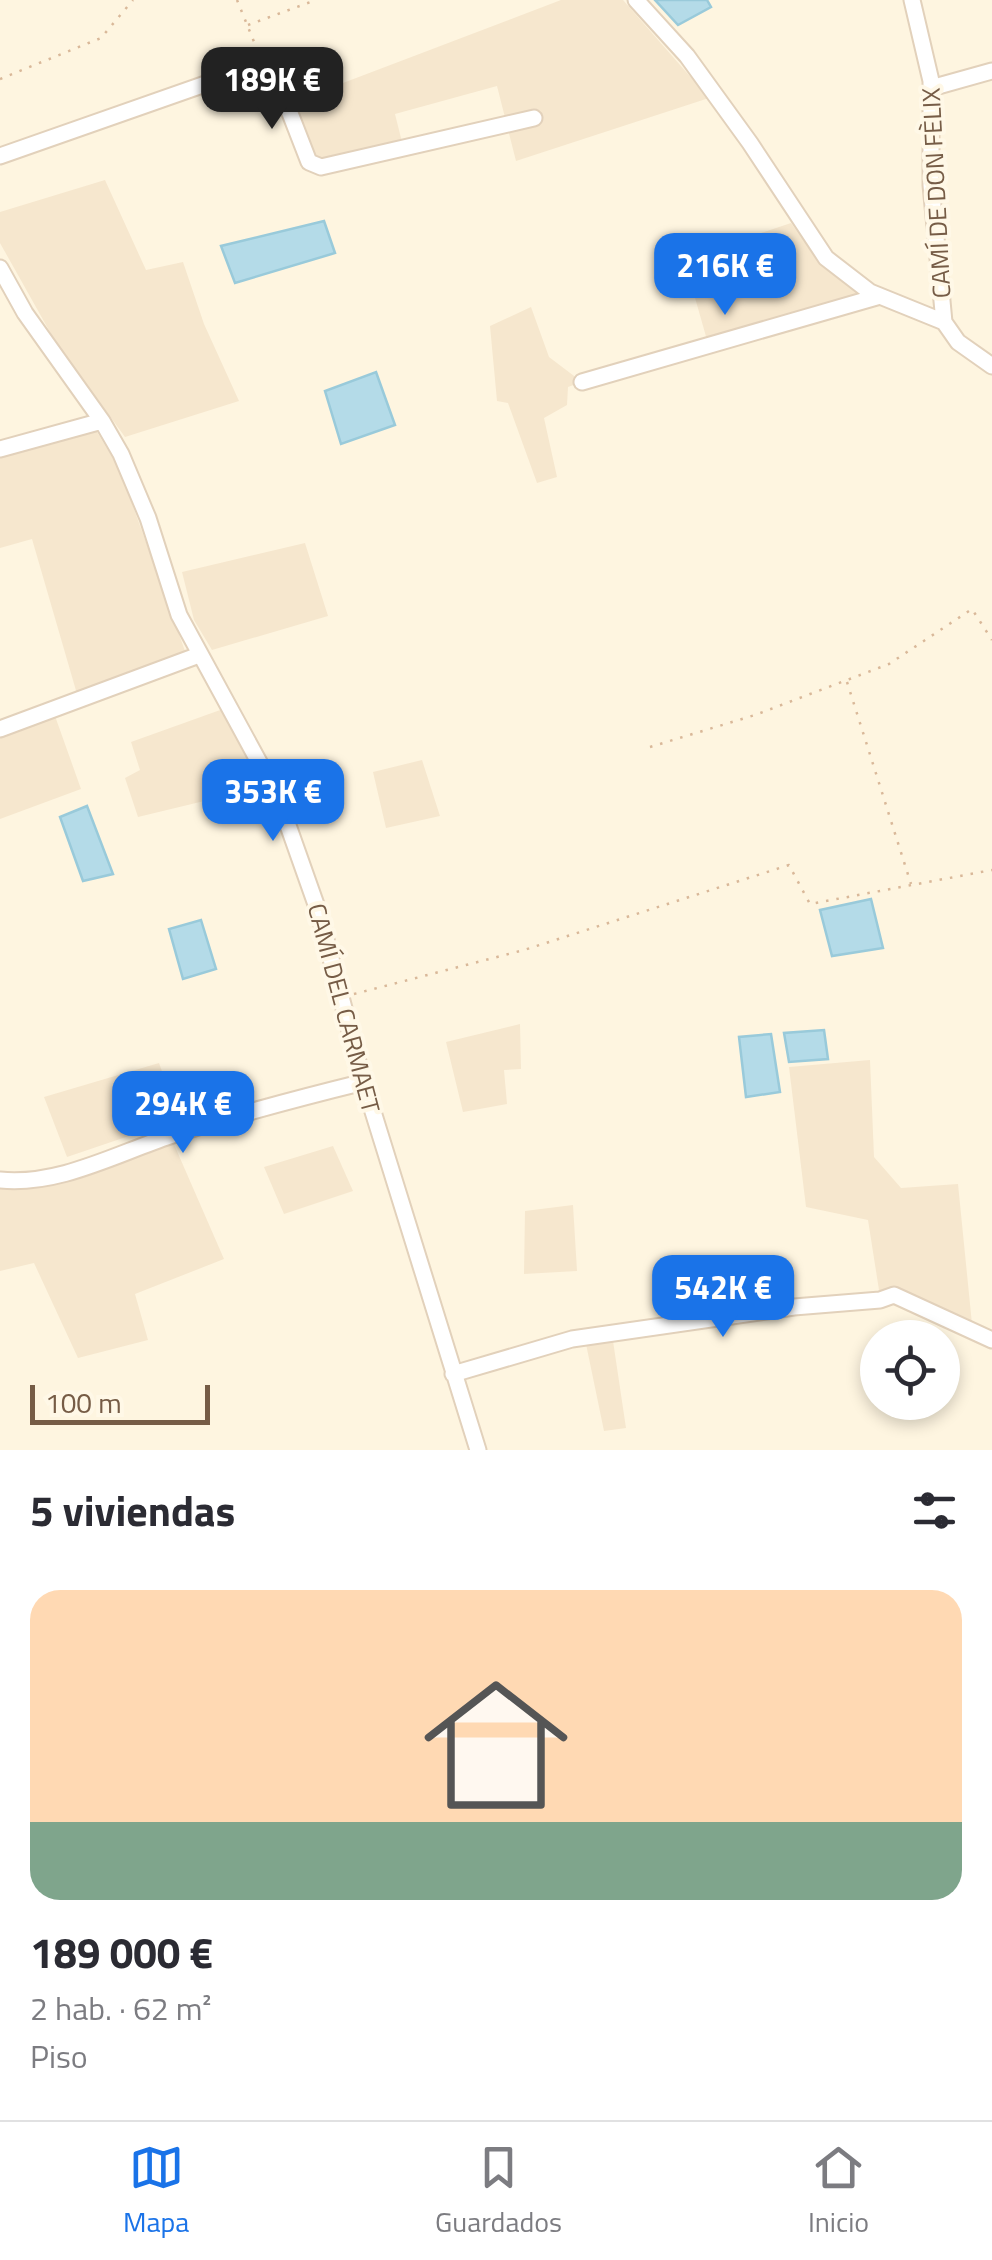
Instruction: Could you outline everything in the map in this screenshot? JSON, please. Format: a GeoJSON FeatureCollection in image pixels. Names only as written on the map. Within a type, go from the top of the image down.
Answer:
{"type":"FeatureCollection","features":[{"type":"Feature","properties":{"kind":"street"},"geometry":{"type":"LineString","coordinates":[[636,0],[688,56],[826,258],[870,292],[944,322]]}},
{"type":"Feature","properties":{"kind":"street","name":"CAMÍ DE DON FÈLIX"},"geometry":{"type":"LineString","coordinates":[[912,0],[931,88],[931,185],[944,322],[958,342],[992,366]]}},
{"type":"Feature","properties":{"kind":"street"},"geometry":{"type":"LineString","coordinates":[[0,156],[248,69],[266,70],[281,90],[309,162],[321,168],[534,118]]}},
{"type":"Feature","properties":{"kind":"street"},"geometry":{"type":"LineString","coordinates":[[931,88],[992,71]]}},
{"type":"Feature","properties":{"kind":"street","name":"CAMÍ DEL CARMAET"},"geometry":{"type":"LineString","coordinates":[[0,268],[25,313],[102,420],[136,489],[179,615],[278,796],[319,913],[364,1082],[478,1450]]}},
{"type":"Feature","properties":{"kind":"street"},"geometry":{"type":"LineString","coordinates":[[582,382],[880,296]]}},
{"type":"Feature","properties":{"kind":"street"},"geometry":{"type":"LineString","coordinates":[[0,449],[102,420]]}},
{"type":"Feature","properties":{"kind":"street"},"geometry":{"type":"LineString","coordinates":[[0,729],[199,654]]}},
{"type":"Feature","properties":{"kind":"street"},"geometry":{"type":"LineString","coordinates":[[0,1180],[17,1182],[68,1173],[280,1103],[364,1082]]}},
{"type":"Feature","properties":{"kind":"street"},"geometry":{"type":"LineString","coordinates":[[453,1374],[572,1340],[794,1307],[880,1300],[894,1295],[992,1340]]}},
{"type":"Feature","properties":{"kind":"path"},"geometry":{"type":"LineString","coordinates":[[0,79],[101,38],[132,0]]}},
{"type":"Feature","properties":{"kind":"path"},"geometry":{"type":"LineString","coordinates":[[237,0],[266,70]]}},
{"type":"Feature","properties":{"kind":"path"},"geometry":{"type":"LineString","coordinates":[[247,25],[316,0]]}},
{"type":"Feature","properties":{"kind":"path"},"geometry":{"type":"LineString","coordinates":[[650,747],[755,714],[890,664],[972,609],[992,640]]}},
{"type":"Feature","properties":{"kind":"path"},"geometry":{"type":"LineString","coordinates":[[847,680],[912,885]]}},
{"type":"Feature","properties":{"kind":"path"},"geometry":{"type":"LineString","coordinates":[[342,997],[524,950],[788,865],[810,904],[992,870]]}},
{"type":"Feature","properties":{"kind":"shaded area"},"geometry":{"type":"Polygon","coordinates":[[[561,0],[623,0],[709,98],[516,161],[497,86],[395,114],[402,142],[320,162],[312,158],[293,102],[561,0]]]}},
{"type":"Feature","properties":{"kind":"shaded area"},"geometry":{"type":"Polygon","coordinates":[[[105,180],[146,270],[183,262],[204,324],[239,401],[125,437],[55,341],[0,243],[0,212],[105,180]]]}},
{"type":"Feature","properties":{"kind":"shaded area"},"geometry":{"type":"Polygon","coordinates":[[[791,223],[819,262],[864,295],[707,340],[684,259],[791,223]]]}},
{"type":"Feature","properties":{"kind":"shaded area"},"geometry":{"type":"Polygon","coordinates":[[[531,307],[549,357],[582,382],[568,387],[567,405],[544,418],[557,477],[537,483],[508,403],[497,401],[490,326],[531,307]]]}},
{"type":"Feature","properties":{"kind":"shaded area"},"geometry":{"type":"Polygon","coordinates":[[[94,427],[120,470],[185,651],[77,694],[32,539],[0,548],[0,452],[94,427]]]}},
{"type":"Feature","properties":{"kind":"shaded area"},"geometry":{"type":"Polygon","coordinates":[[[305,543],[328,616],[212,650],[194,620],[182,572],[305,543]]]}},
{"type":"Feature","properties":{"kind":"shaded area"},"geometry":{"type":"Polygon","coordinates":[[[223,709],[266,786],[138,817],[125,778],[140,770],[131,742],[223,709]]]}},
{"type":"Feature","properties":{"kind":"shaded area"},"geometry":{"type":"Polygon","coordinates":[[[55,716],[81,789],[0,819],[0,735],[55,716]]]}},
{"type":"Feature","properties":{"kind":"shaded area"},"geometry":{"type":"Polygon","coordinates":[[[422,760],[440,816],[386,828],[373,772],[422,760]]]}},
{"type":"Feature","properties":{"kind":"shaded area"},"geometry":{"type":"Polygon","coordinates":[[[520,1024],[521,1069],[504,1070],[507,1104],[463,1112],[446,1042],[520,1024]]]}},
{"type":"Feature","properties":{"kind":"shaded area"},"geometry":{"type":"Polygon","coordinates":[[[870,1060],[874,1157],[901,1188],[958,1184],[972,1324],[898,1291],[879,1290],[868,1220],[806,1207],[789,1067],[870,1060]]]}},
{"type":"Feature","properties":{"kind":"shaded area"},"geometry":{"type":"Polygon","coordinates":[[[159,1063],[179,1119],[67,1157],[44,1097],[159,1063]]]}},
{"type":"Feature","properties":{"kind":"shaded area"},"geometry":{"type":"Polygon","coordinates":[[[173,1142],[224,1259],[135,1294],[148,1340],[78,1358],[34,1263],[0,1271],[0,1188],[9,1190],[67,1179],[173,1142]]]}},
{"type":"Feature","properties":{"kind":"shaded area"},"geometry":{"type":"Polygon","coordinates":[[[333,1146],[353,1191],[284,1214],[264,1167],[333,1146]]]}},
{"type":"Feature","properties":{"kind":"shaded area"},"geometry":{"type":"Polygon","coordinates":[[[573,1205],[577,1271],[524,1274],[525,1211],[573,1205]]]}},
{"type":"Feature","properties":{"kind":"shaded area"},"geometry":{"type":"Polygon","coordinates":[[[613,1341],[626,1428],[604,1431],[586,1344],[613,1341]]]}},
{"type":"Feature","properties":{"kind":"water"},"geometry":{"type":"Polygon","coordinates":[[[655,0],[707,0],[711,7],[678,25],[655,0]]]}},
{"type":"Feature","properties":{"kind":"water"},"geometry":{"type":"Polygon","coordinates":[[[324,221],[335,253],[235,283],[221,246],[324,221]]]}},
{"type":"Feature","properties":{"kind":"water"},"geometry":{"type":"Polygon","coordinates":[[[376,372],[395,425],[341,444],[325,391],[376,372]]]}},
{"type":"Feature","properties":{"kind":"water"},"geometry":{"type":"Polygon","coordinates":[[[87,806],[113,874],[83,881],[60,817],[87,806]]]}},
{"type":"Feature","properties":{"kind":"water"},"geometry":{"type":"Polygon","coordinates":[[[871,899],[883,948],[832,956],[820,910],[871,899]]]}},
{"type":"Feature","properties":{"kind":"water"},"geometry":{"type":"Polygon","coordinates":[[[201,920],[216,969],[183,979],[169,929],[201,920]]]}},
{"type":"Feature","properties":{"kind":"water"},"geometry":{"type":"Polygon","coordinates":[[[824,1030],[828,1059],[789,1062],[784,1033],[824,1030]]]}},
{"type":"Feature","properties":{"kind":"water"},"geometry":{"type":"Polygon","coordinates":[[[771,1034],[780,1092],[746,1097],[739,1037],[771,1034]]]}}]}
